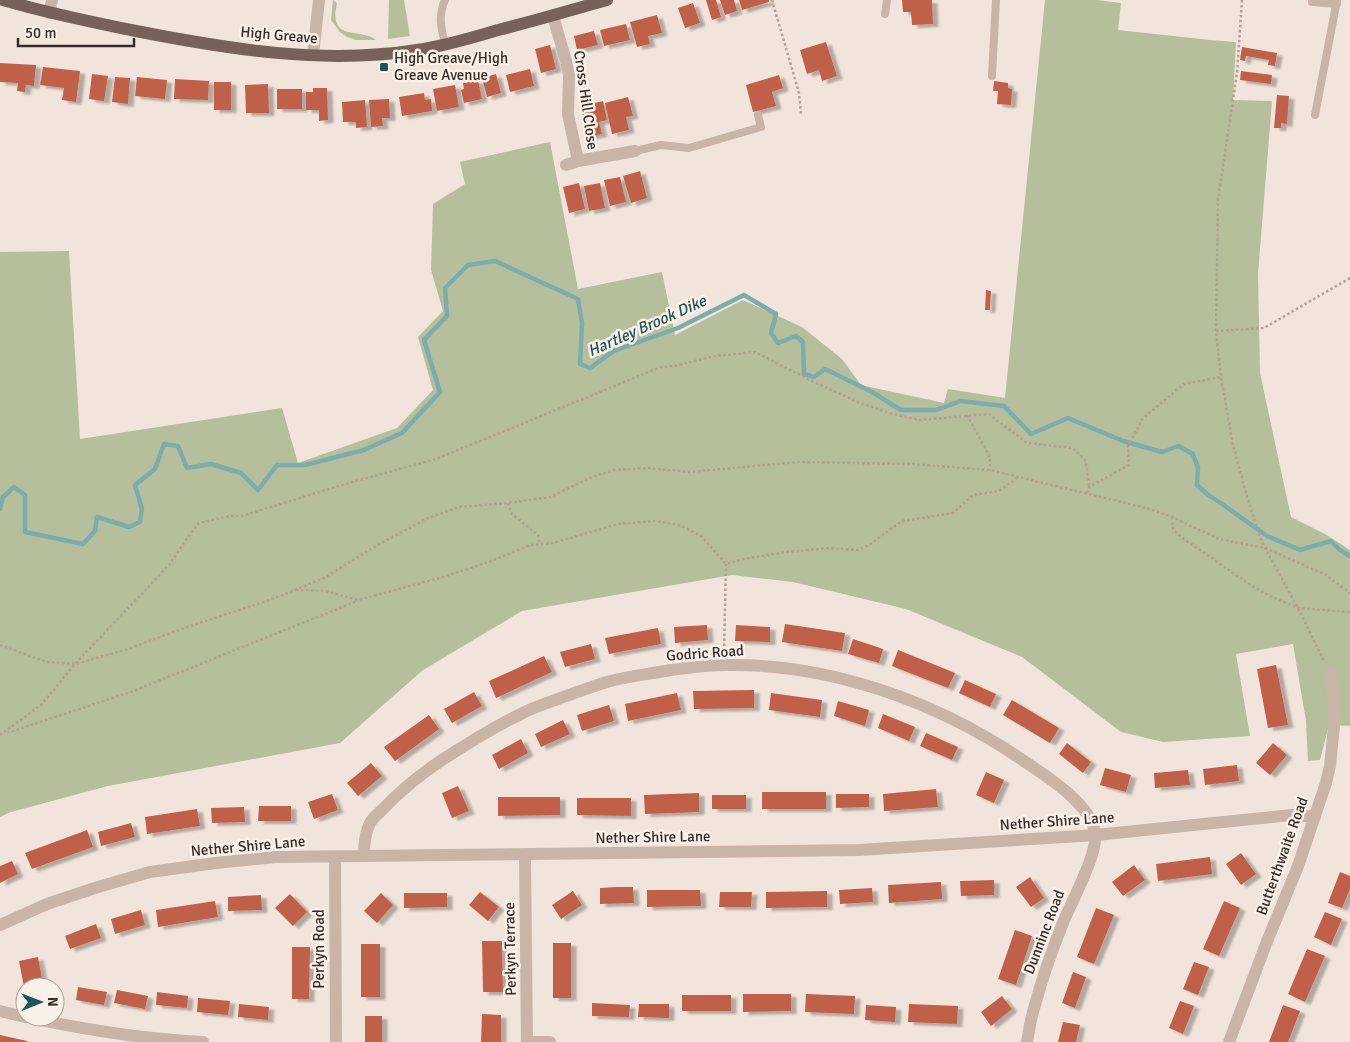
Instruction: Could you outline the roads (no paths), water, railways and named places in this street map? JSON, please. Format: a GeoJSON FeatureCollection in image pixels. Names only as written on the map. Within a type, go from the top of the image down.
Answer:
{"type":"FeatureCollection","features":[{"type":"Feature","properties":{"kind":"main road","name":"High Greave"},"geometry":{"type":"LineString","coordinates":[[3,0],[49,13],[182,40],[259,51],[313,55],[372,55],[417,50],[553,16],[608,0]]}},
{"type":"Feature","properties":{"kind":"street"},"geometry":{"type":"LineString","coordinates":[[49,13],[52,0]]}},
{"type":"Feature","properties":{"kind":"street"},"geometry":{"type":"LineString","coordinates":[[313,55],[319,0]]}},
{"type":"Feature","properties":{"kind":"street","name":"Cross Hill Close"},"geometry":{"type":"LineString","coordinates":[[553,16],[569,76],[568,114],[572,163],[635,151]]}},
{"type":"Feature","properties":{"kind":"street","name":"Godric Road"},"geometry":{"type":"LineString","coordinates":[[364,856],[366,835],[371,821],[395,796],[478,736],[524,712],[609,681],[686,668],[724,665],[763,666],[850,681],[890,692],[936,711],[978,732],[1052,781],[1079,804],[1093,824],[1096,835]]}},
{"type":"Feature","properties":{"kind":"street","name":"Butterthwaite Road"},"geometry":{"type":"LineString","coordinates":[[1229,1042],[1298,866],[1326,783],[1333,744],[1335,716],[1331,674]]}},
{"type":"Feature","properties":{"kind":"street","name":"Nether Shire Lane"},"geometry":{"type":"LineString","coordinates":[[0,925],[47,904],[150,872],[276,857],[859,850],[1096,835],[1292,814],[1316,817]]}},
{"type":"Feature","properties":{"kind":"street","name":"Dunninc Road"},"geometry":{"type":"LineString","coordinates":[[1027,1042],[1034,1006],[1062,924],[1090,860],[1096,835]]}},
{"type":"Feature","properties":{"kind":"street","name":"Perkyn Terrace"},"geometry":{"type":"LineString","coordinates":[[526,855],[527,1042]]}},
{"type":"Feature","properties":{"kind":"street","name":"Perkyn Road"},"geometry":{"type":"LineString","coordinates":[[335,857],[336,1042]]}},
{"type":"Feature","properties":{"kind":"street"},"geometry":{"type":"LineString","coordinates":[[0,1011],[15,1014]]}},
{"type":"Feature","properties":{"kind":"street"},"geometry":{"type":"LineString","coordinates":[[65,1024],[102,1031],[203,1042]]}},
{"type":"Feature","properties":{"kind":"street"},"geometry":{"type":"LineString","coordinates":[[527,1042],[550,1042]]}},
{"type":"Feature","properties":{"kind":"lane"},"geometry":{"type":"LineString","coordinates":[[445,0],[440,16],[445,44]]}},
{"type":"Feature","properties":{"kind":"lane"},"geometry":{"type":"LineString","coordinates":[[885,14],[887,0]]}},
{"type":"Feature","properties":{"kind":"lane"},"geometry":{"type":"LineString","coordinates":[[992,76],[996,0]]}},
{"type":"Feature","properties":{"kind":"lane"},"geometry":{"type":"LineString","coordinates":[[1312,2],[1337,2],[1315,115]]}},
{"type":"Feature","properties":{"kind":"lane"},"geometry":{"type":"LineString","coordinates":[[635,151],[661,145],[689,148],[761,127],[758,115]]}},
{"type":"Feature","properties":{"kind":"waterway","name":"Hartley Brook Dike"},"geometry":{"type":"LineString","coordinates":[[0,509],[3,497],[14,487],[25,495],[25,532],[83,544],[95,531],[97,517],[129,527],[140,522],[142,509],[135,485],[155,469],[164,444],[178,446],[187,468],[211,464],[241,473],[258,490],[277,465],[305,465],[364,450],[402,433],[440,392],[424,340],[447,316],[445,288],[468,265],[495,261],[578,299],[582,323],[580,364],[590,368],[614,351],[678,328],[744,295],[776,314],[771,333],[778,343],[796,336],[803,342],[804,374],[814,377],[825,369],[872,392],[901,410],[936,410],[961,401],[1004,406],[1031,434],[1068,418],[1123,441],[1162,452],[1178,446],[1193,454],[1198,468],[1197,485],[1267,536],[1300,550],[1331,541],[1350,556]]}},
{"type":"Feature","properties":{"kind":"place","name":"High Greave/High Greave Avenue"},"geometry":{"type":"Point","coordinates":[384,67]}}]}
